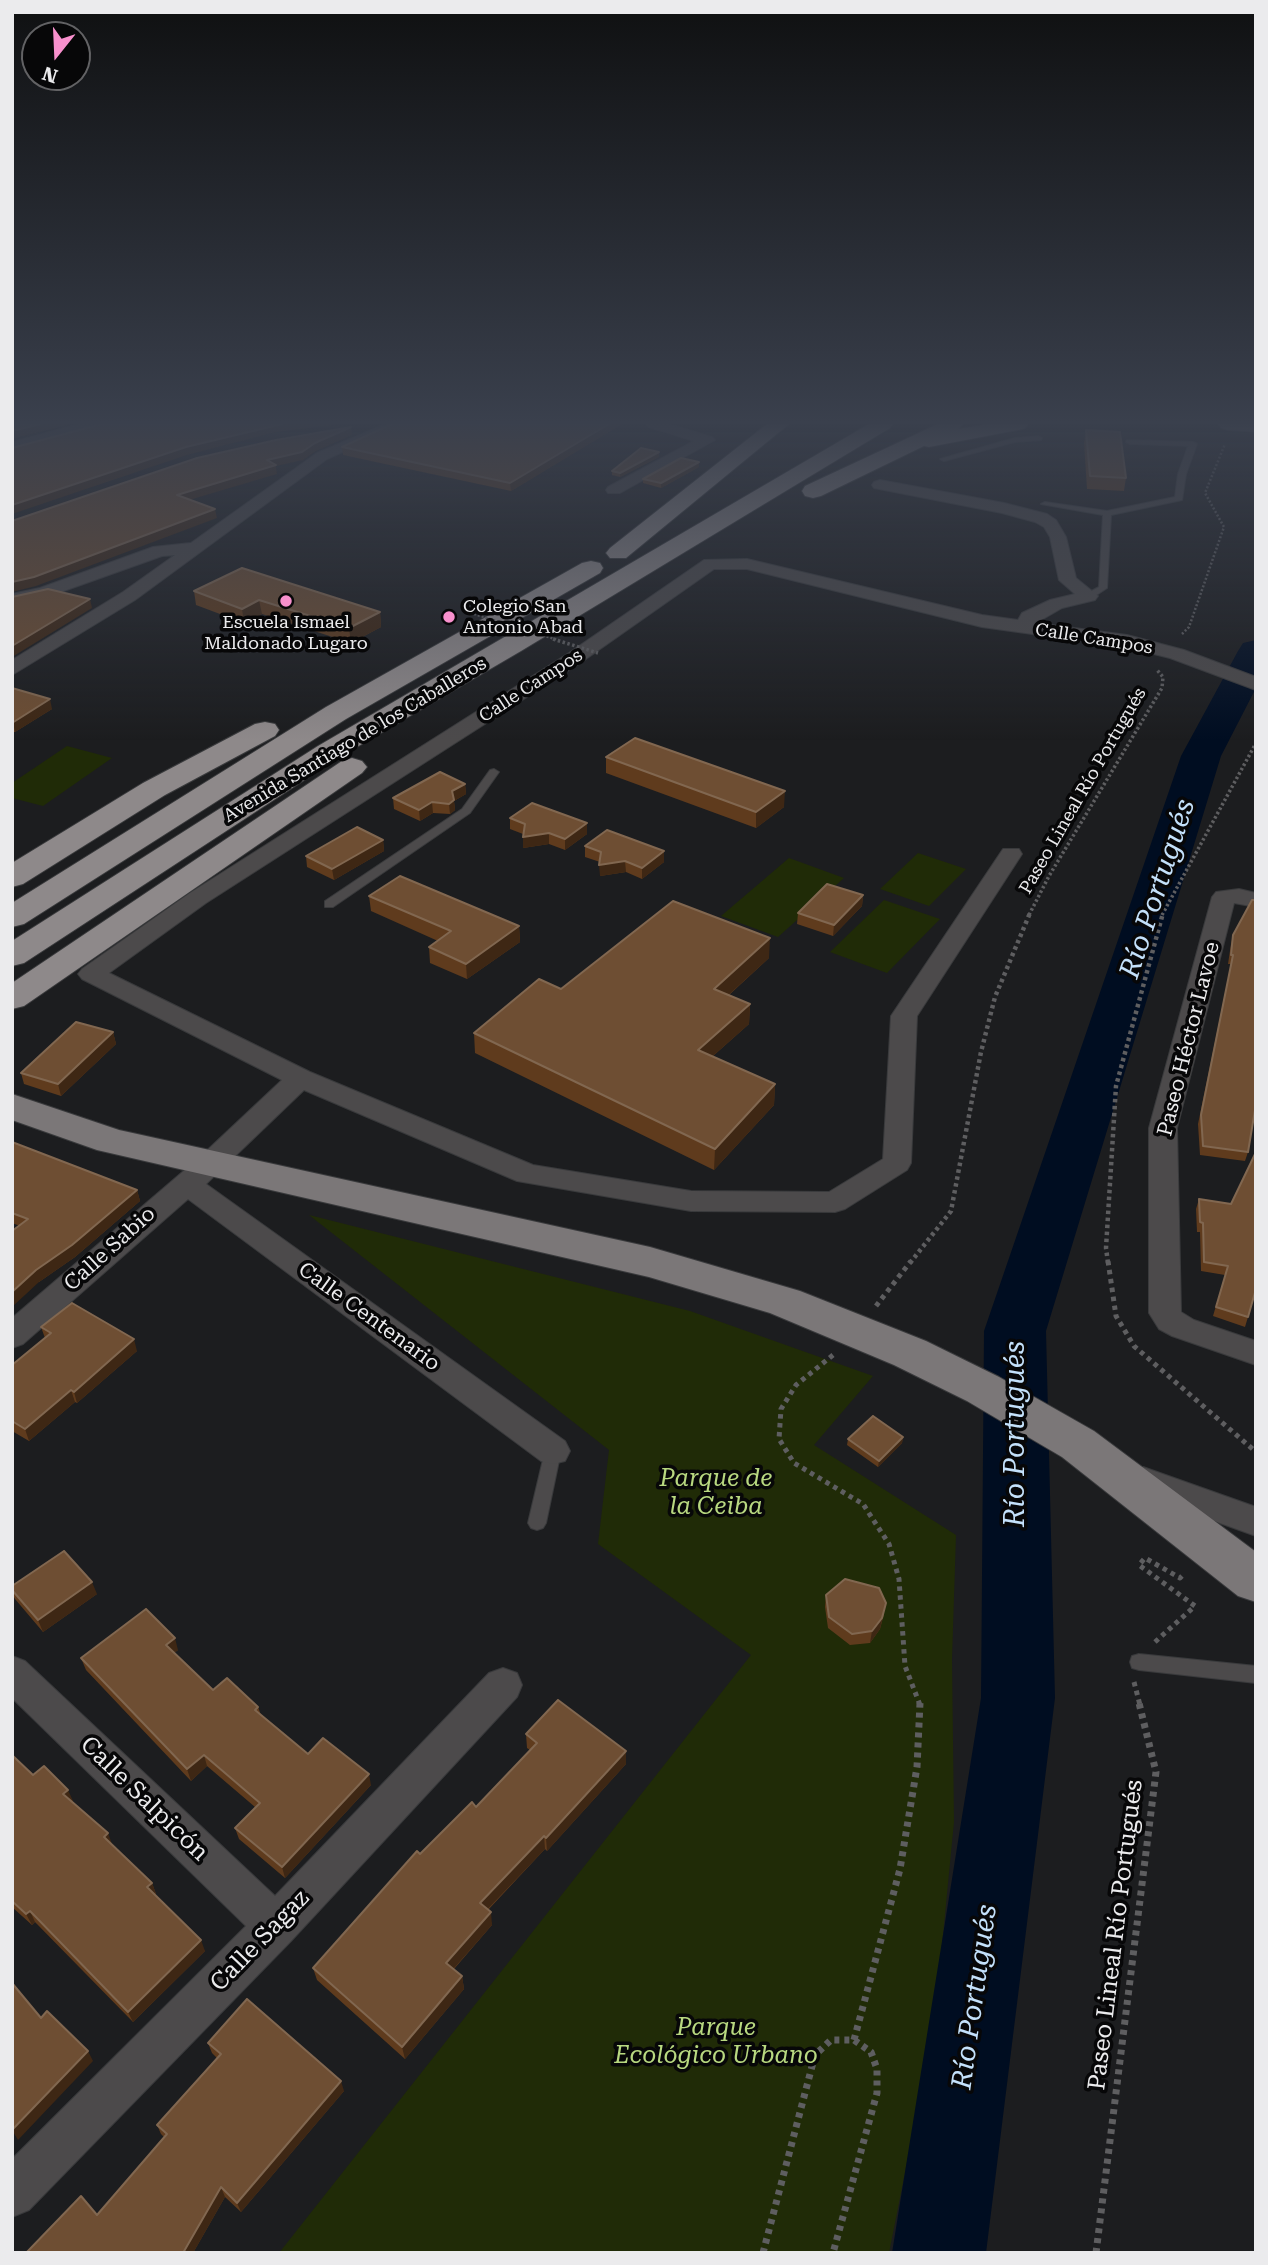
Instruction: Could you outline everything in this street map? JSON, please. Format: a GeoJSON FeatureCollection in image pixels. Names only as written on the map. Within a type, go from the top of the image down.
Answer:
{"type":"FeatureCollection","features":[{"type":"Feature","properties":{"kind":"highway"},"geometry":{"type":"LineString","coordinates":[[627,562],[663,530]]}},
{"type":"Feature","properties":{"kind":"highway","name":"Avenida Santiago de los Caballeros"},"geometry":{"type":"LineString","coordinates":[[12,956],[328,752],[512,645],[673,530]]}},
{"type":"Feature","properties":{"kind":"highway","name":"Avenida Santiago de los Caballeros"},"geometry":{"type":"LineString","coordinates":[[12,917],[336,713],[430,658],[627,562],[687,530]]}},
{"type":"Feature","properties":{"kind":"highway"},"geometry":{"type":"LineString","coordinates":[[627,562],[688,552],[734,530]]}},
{"type":"Feature","properties":{"kind":"highway"},"geometry":{"type":"LineString","coordinates":[[12,999],[468,686],[512,645]]}},
{"type":"Feature","properties":{"kind":"highway"},"geometry":{"type":"LineString","coordinates":[[12,877],[154,789],[339,691],[430,658]]}},
{"type":"Feature","properties":{"kind":"main road"},"geometry":{"type":"LineString","coordinates":[[12,1106],[197,1173],[650,1262],[785,1302],[910,1353],[983,1389],[1078,1444],[1115,1470],[1225,1528],[1256,1581]]}},
{"type":"Feature","properties":{"kind":"street"},"geometry":{"type":"LineString","coordinates":[[12,669],[129,596],[220,530]]}},
{"type":"Feature","properties":{"kind":"street"},"geometry":{"type":"LineString","coordinates":[[1054,530],[1058,537],[1068,580],[1088,596]]}},
{"type":"Feature","properties":{"kind":"street"},"geometry":{"type":"LineString","coordinates":[[12,599],[44,593],[159,551],[195,548]]}},
{"type":"Feature","properties":{"kind":"street","name":"Calle Campos"},"geometry":{"type":"LineString","coordinates":[[300,1079],[92,974],[198,898],[576,657],[710,564],[747,564],[982,621],[1127,641],[1175,644],[1256,684]]}},
{"type":"Feature","properties":{"kind":"street"},"geometry":{"type":"LineString","coordinates":[[86,578],[129,596]]}},
{"type":"Feature","properties":{"kind":"street"},"geometry":{"type":"LineString","coordinates":[[1024,628],[1029,617],[1056,604],[1088,596]]}},
{"type":"Feature","properties":{"kind":"street"},"geometry":{"type":"LineString","coordinates":[[300,1079],[527,1174],[691,1201],[835,1202],[897,1163],[904,1016],[1011,854]]}},
{"type":"Feature","properties":{"kind":"street","name":"Paseo Héctor Lavoe"},"geometry":{"type":"LineString","coordinates":[[1247,898],[1224,897],[1163,1128],[1165,1313],[1170,1321],[1183,1328],[1256,1353]]}},
{"type":"Feature","properties":{"kind":"street","name":"Calle Sabio"},"geometry":{"type":"LineString","coordinates":[[12,1336],[300,1079]]}},
{"type":"Feature","properties":{"kind":"street","name":"Calle Centenario"},"geometry":{"type":"LineString","coordinates":[[197,1173],[553,1451]]}},
{"type":"Feature","properties":{"kind":"street"},"geometry":{"type":"LineString","coordinates":[[1115,1470],[1225,1528]]}},
{"type":"Feature","properties":{"kind":"street","name":"Calle Salpicón"},"geometry":{"type":"LineString","coordinates":[[12,1673],[275,1926]]}},
{"type":"Feature","properties":{"kind":"street","name":"Calle Sagaz"},"geometry":{"type":"LineString","coordinates":[[12,2193],[275,1926],[502,1685]]}},
{"type":"Feature","properties":{"kind":"lane"},"geometry":{"type":"LineString","coordinates":[[1088,596],[1103,588],[1106,530]]}},
{"type":"Feature","properties":{"kind":"lane"},"geometry":{"type":"LineString","coordinates":[[328,904],[466,811],[494,772]]}},
{"type":"Feature","properties":{"kind":"lane"},"geometry":{"type":"LineString","coordinates":[[537,1523],[553,1451]]}},
{"type":"Feature","properties":{"kind":"lane"},"geometry":{"type":"LineString","coordinates":[[1139,1662],[1256,1675]]}},
{"type":"Feature","properties":{"kind":"path"},"geometry":{"type":"LineString","coordinates":[[1175,644],[1189,626],[1223,530]]}},
{"type":"Feature","properties":{"kind":"path"},"geometry":{"type":"LineString","coordinates":[[474,614],[598,653]]}},
{"type":"Feature","properties":{"kind":"path","name":"Paseo Lineal Río Portugués"},"geometry":{"type":"LineString","coordinates":[[854,2040],[900,1869],[917,1767],[920,1700],[905,1666],[899,1579],[889,1544],[863,1504],[794,1463],[779,1439],[781,1409],[796,1385],[823,1365],[856,1331],[951,1211],[981,1052],[995,997],[1021,931],[1049,876],[1162,688],[1163,677],[1156,669]]}},
{"type":"Feature","properties":{"kind":"path"},"geometry":{"type":"LineString","coordinates":[[1139,1662],[1163,1632],[1195,1606],[1139,1565],[1145,1559],[1180,1578],[1225,1528]]}},
{"type":"Feature","properties":{"kind":"path","name":"Paseo Lineal Río Portugués"},"geometry":{"type":"LineString","coordinates":[[1096,2253],[1156,1772],[1134,1680],[1139,1662]]}},
{"type":"Feature","properties":{"kind":"path"},"geometry":{"type":"LineString","coordinates":[[763,2253],[815,2055],[831,2040],[854,2040],[872,2052],[877,2069],[877,2092],[833,2253]]}},
{"type":"Feature","properties":{"kind":"green space"},"geometry":{"type":"Polygon","coordinates":[[[67,746],[112,758],[43,806],[12,798],[12,783],[67,746]]]}},
{"type":"Feature","properties":{"kind":"green space"},"geometry":{"type":"Polygon","coordinates":[[[918,853],[966,869],[929,906],[880,889],[918,853]]]}},
{"type":"Feature","properties":{"kind":"green space"},"geometry":{"type":"Polygon","coordinates":[[[789,858],[844,878],[778,937],[721,916],[789,858]]]}},
{"type":"Feature","properties":{"kind":"green space"},"geometry":{"type":"Polygon","coordinates":[[[884,900],[940,919],[887,973],[830,952],[884,900]]]}},
{"type":"Feature","properties":{"kind":"green space","name":"Parque Ecológico Urbano"},"geometry":{"type":"Polygon","coordinates":[[[309,1215],[690,1311],[873,1376],[814,1445],[956,1535],[952,1659],[954,1822],[934,2027],[889,2253],[279,2253],[751,1655],[598,1544],[609,1450],[309,1215]]]}},
{"type":"Feature","properties":{"kind":"building"},"geometry":{"type":"Polygon","coordinates":[[[12,530],[160,530],[34,577],[12,582],[12,530]]]}},
{"type":"Feature","properties":{"kind":"building"},"geometry":{"type":"Polygon","coordinates":[[[242,568],[380,612],[349,628],[259,600],[242,609],[194,591],[242,568]]]}},
{"type":"Feature","properties":{"kind":"building"},"geometry":{"type":"Polygon","coordinates":[[[48,589],[90,599],[12,646],[12,597],[48,589]]]}},
{"type":"Feature","properties":{"kind":"building"},"geometry":{"type":"Polygon","coordinates":[[[12,688],[50,699],[12,723],[12,688]]]}},
{"type":"Feature","properties":{"kind":"building"},"geometry":{"type":"Polygon","coordinates":[[[635,738],[785,791],[756,812],[606,757],[635,738]]]}},
{"type":"Feature","properties":{"kind":"building"},"geometry":{"type":"Polygon","coordinates":[[[440,772],[465,784],[452,791],[454,800],[449,804],[432,802],[419,810],[393,798],[440,772]]]}},
{"type":"Feature","properties":{"kind":"building"},"geometry":{"type":"Polygon","coordinates":[[[532,803],[587,823],[565,839],[549,833],[523,837],[525,824],[510,818],[532,803]]]}},
{"type":"Feature","properties":{"kind":"building"},"geometry":{"type":"Polygon","coordinates":[[[357,827],[383,840],[332,869],[306,856],[357,827]]]}},
{"type":"Feature","properties":{"kind":"building"},"geometry":{"type":"Polygon","coordinates":[[[607,830],[664,851],[642,868],[625,861],[599,865],[601,852],[585,846],[607,830]]]}},
{"type":"Feature","properties":{"kind":"building"},"geometry":{"type":"Polygon","coordinates":[[[400,876],[519,926],[466,964],[429,947],[451,931],[369,896],[400,876]]]}},
{"type":"Feature","properties":{"kind":"building"},"geometry":{"type":"Polygon","coordinates":[[[827,884],[863,895],[834,925],[798,913],[827,884]]]}},
{"type":"Feature","properties":{"kind":"building"},"geometry":{"type":"Polygon","coordinates":[[[1252,900],[1256,900],[1256,1104],[1248,1152],[1203,1146],[1201,1115],[1233,955],[1233,935],[1252,900]]]}},
{"type":"Feature","properties":{"kind":"building"},"geometry":{"type":"Polygon","coordinates":[[[673,901],[770,938],[714,989],[750,1004],[698,1050],[775,1084],[715,1149],[474,1033],[539,979],[561,989],[673,901]]]}},
{"type":"Feature","properties":{"kind":"building"},"geometry":{"type":"Polygon","coordinates":[[[76,1022],[113,1032],[58,1084],[21,1073],[76,1022]]]}},
{"type":"Feature","properties":{"kind":"building"},"geometry":{"type":"Polygon","coordinates":[[[12,1142],[137,1190],[12,1292],[12,1231],[28,1219],[12,1213],[12,1142]]]}},
{"type":"Feature","properties":{"kind":"building"},"geometry":{"type":"Polygon","coordinates":[[[1256,1152],[1256,1289],[1248,1317],[1216,1307],[1228,1266],[1204,1262],[1199,1199],[1231,1204],[1256,1152]]]}},
{"type":"Feature","properties":{"kind":"building"},"geometry":{"type":"Polygon","coordinates":[[[72,1303],[134,1339],[74,1392],[71,1390],[25,1429],[12,1421],[12,1365],[51,1333],[41,1327],[72,1303]]]}},
{"type":"Feature","properties":{"kind":"building"},"geometry":{"type":"Polygon","coordinates":[[[873,1416],[903,1437],[879,1461],[848,1439],[873,1416]]]}},
{"type":"Feature","properties":{"kind":"building"},"geometry":{"type":"Polygon","coordinates":[[[64,1551],[92,1582],[38,1620],[12,1590],[12,1586],[64,1551]]]}},
{"type":"Feature","properties":{"kind":"building"},"geometry":{"type":"Polygon","coordinates":[[[845,1579],[879,1588],[886,1603],[882,1618],[872,1631],[852,1634],[829,1617],[826,1595],[845,1579]]]}},
{"type":"Feature","properties":{"kind":"building"},"geometry":{"type":"Polygon","coordinates":[[[146,1609],[175,1638],[166,1645],[213,1690],[227,1678],[258,1707],[255,1710],[308,1754],[323,1738],[369,1774],[282,1867],[235,1828],[260,1803],[204,1755],[187,1769],[81,1658],[146,1609]]]}},
{"type":"Feature","properties":{"kind":"building"},"geometry":{"type":"Polygon","coordinates":[[[558,1700],[626,1751],[546,1838],[544,1836],[480,1903],[491,1912],[446,1963],[462,1976],[402,2047],[313,1968],[417,1851],[420,1854],[472,1802],[476,1807],[537,1743],[526,1734],[558,1700]]]}},
{"type":"Feature","properties":{"kind":"building"},"geometry":{"type":"Polygon","coordinates":[[[12,1755],[33,1775],[44,1766],[68,1790],[63,1794],[108,1833],[104,1837],[152,1883],[147,1887],[201,1940],[128,2012],[30,1911],[26,1914],[12,1901],[12,1755]]]}},
{"type":"Feature","properties":{"kind":"building"},"geometry":{"type":"Polygon","coordinates":[[[12,1983],[41,2018],[47,2011],[88,2051],[12,2130],[12,1983]]]}},
{"type":"Feature","properties":{"kind":"building"},"geometry":{"type":"Polygon","coordinates":[[[247,1999],[341,2081],[237,2203],[221,2187],[183,2253],[26,2253],[81,2196],[97,2215],[167,2134],[157,2125],[221,2054],[208,2043],[247,1999]]]}},
{"type":"Feature","properties":{"kind":"waterway","name":"Río Portugués"},"geometry":{"type":"LineString","coordinates":[[939,2253],[1018,1698],[1015,1331],[1201,756],[1256,651]]}},
{"type":"Feature","properties":{"kind":"place","name":"Escuela Ismael Maldonado Lugaro"},"geometry":{"type":"Point","coordinates":[286,601]}},
{"type":"Feature","properties":{"kind":"place","name":"Colegio San Antonio Abad"},"geometry":{"type":"Point","coordinates":[449,617]}},
{"type":"Feature","properties":{"kind":"park label","name":"Parque de la Ceiba"},"geometry":{"type":"Point","coordinates":[716,1493]}}]}
